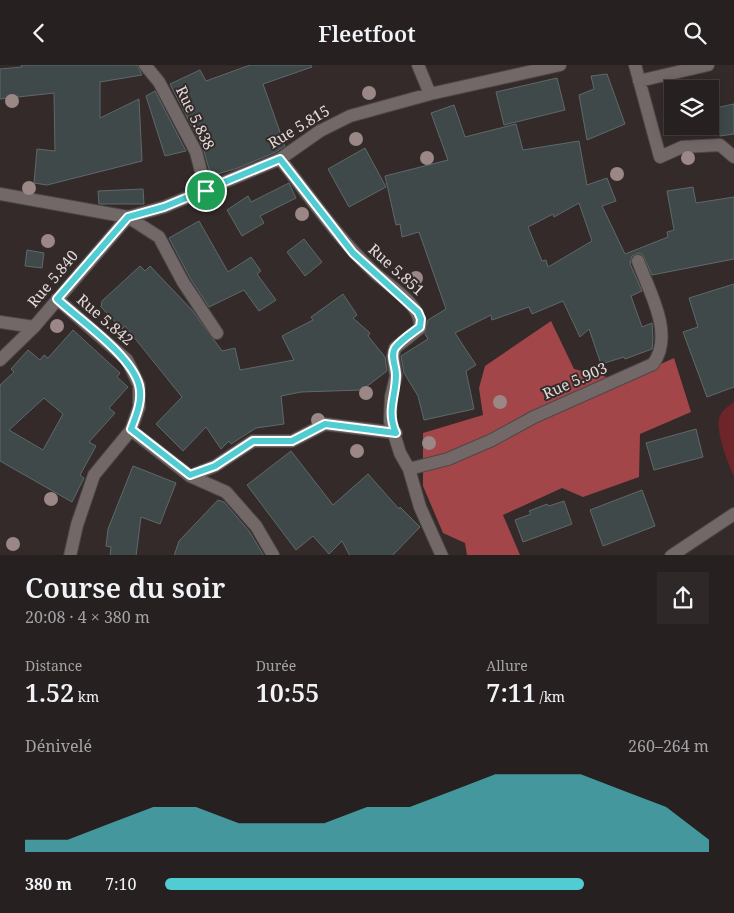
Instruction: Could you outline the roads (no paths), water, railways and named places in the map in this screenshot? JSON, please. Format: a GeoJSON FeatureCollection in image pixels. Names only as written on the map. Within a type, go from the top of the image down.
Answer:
{"type":"FeatureCollection","features":[{"type":"Feature","properties":{"kind":"street","name":"Rue 5.838"},"geometry":{"type":"LineString","coordinates":[[145,65],[159,82],[196,152],[206,191]]}},
{"type":"Feature","properties":{"kind":"street"},"geometry":{"type":"LineString","coordinates":[[418,65],[430,94]]}},
{"type":"Feature","properties":{"kind":"street","name":"Rue 5.815"},"geometry":{"type":"LineString","coordinates":[[0,194],[128,217],[164,207],[206,191],[222,182],[280,159],[320,131],[350,116],[430,94],[560,65]]}},
{"type":"Feature","properties":{"kind":"street"},"geometry":{"type":"LineString","coordinates":[[635,65],[660,157],[682,147],[720,145],[734,157]]}},
{"type":"Feature","properties":{"kind":"street"},"geometry":{"type":"LineString","coordinates":[[639,81],[708,65]]}},
{"type":"Feature","properties":{"kind":"street","name":"Rue 5.851"},"geometry":{"type":"LineString","coordinates":[[280,159],[353,253],[412,306],[421,319],[420,327],[395,348],[393,356],[396,376],[391,397],[390,421],[396,433],[400,453],[409,469],[420,507],[442,555]]}},
{"type":"Feature","properties":{"kind":"street"},"geometry":{"type":"LineString","coordinates":[[128,217],[159,237],[183,282],[217,333]]}},
{"type":"Feature","properties":{"kind":"street","name":"Rue 5.840"},"geometry":{"type":"LineString","coordinates":[[0,361],[34,327],[128,217]]}},
{"type":"Feature","properties":{"kind":"street","name":"Rue 5.903"},"geometry":{"type":"LineString","coordinates":[[409,469],[457,455],[534,417],[653,365],[660,354],[663,334],[638,261]]}},
{"type":"Feature","properties":{"kind":"street","name":"Rue 5.842"},"geometry":{"type":"LineString","coordinates":[[57,299],[127,360],[139,385],[139,407],[131,429],[94,475],[77,525],[70,555]]}},
{"type":"Feature","properties":{"kind":"street"},"geometry":{"type":"LineString","coordinates":[[0,322],[34,327]]}},
{"type":"Feature","properties":{"kind":"street"},"geometry":{"type":"LineString","coordinates":[[190,475],[215,466],[253,441],[292,441],[325,424],[396,433]]}},
{"type":"Feature","properties":{"kind":"street"},"geometry":{"type":"LineString","coordinates":[[131,429],[190,475],[226,492],[256,526],[273,555]]}},
{"type":"Feature","properties":{"kind":"street"},"geometry":{"type":"LineString","coordinates":[[672,555],[734,514]]}}]}
